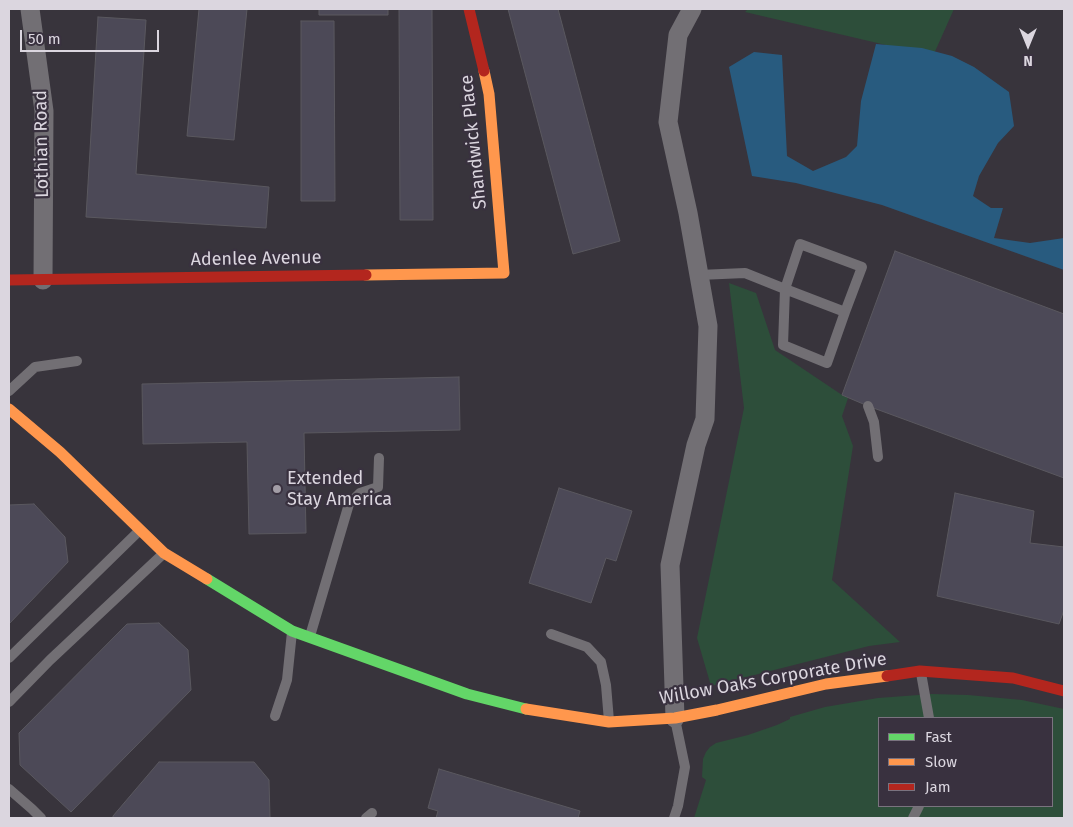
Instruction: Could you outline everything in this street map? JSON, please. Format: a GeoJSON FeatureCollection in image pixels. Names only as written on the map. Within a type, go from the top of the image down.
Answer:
{"type":"FeatureCollection","features":[{"type":"Feature","properties":{"kind":"street","name":"Lothian Road"},"geometry":{"type":"LineString","coordinates":[[30,9],[44,111],[43,280]]}},
{"type":"Feature","properties":{"kind":"street","name":"Shandwick Place"},"geometry":{"type":"LineString","coordinates":[[469,9],[490,94],[504,272]]}},
{"type":"Feature","properties":{"kind":"street"},"geometry":{"type":"LineString","coordinates":[[675,718],[670,565],[696,445],[705,419],[708,326],[688,213],[668,122],[678,35],[692,9]]}},
{"type":"Feature","properties":{"kind":"street","name":"Adenlee Avenue"},"geometry":{"type":"LineString","coordinates":[[9,280],[504,272]]}},
{"type":"Feature","properties":{"kind":"street","name":"Willow Oaks Corporate Drive"},"geometry":{"type":"LineString","coordinates":[[9,409],[54,446],[164,553],[292,631],[467,694],[527,709],[609,722],[675,718],[826,684],[920,671],[1013,678],[1064,691]]}},
{"type":"Feature","properties":{"kind":"lane"},"geometry":{"type":"LineString","coordinates":[[800,244],[862,267],[845,312],[827,363],[784,345],[785,289],[800,244]]}},
{"type":"Feature","properties":{"kind":"lane"},"geometry":{"type":"LineString","coordinates":[[699,275],[745,273],[845,312]]}},
{"type":"Feature","properties":{"kind":"lane"},"geometry":{"type":"LineString","coordinates":[[9,391],[35,367],[77,361]]}},
{"type":"Feature","properties":{"kind":"lane"},"geometry":{"type":"LineString","coordinates":[[868,406],[874,422],[878,457]]}},
{"type":"Feature","properties":{"kind":"lane"},"geometry":{"type":"LineString","coordinates":[[310,637],[349,504],[360,493],[378,487],[379,458]]}},
{"type":"Feature","properties":{"kind":"lane"},"geometry":{"type":"LineString","coordinates":[[9,658],[141,530]]}},
{"type":"Feature","properties":{"kind":"lane"},"geometry":{"type":"LineString","coordinates":[[9,702],[50,660],[164,553]]}},
{"type":"Feature","properties":{"kind":"lane"},"geometry":{"type":"LineString","coordinates":[[275,716],[286,680],[292,631]]}},
{"type":"Feature","properties":{"kind":"lane"},"geometry":{"type":"LineString","coordinates":[[552,634],[587,647],[602,662],[609,722]]}},
{"type":"Feature","properties":{"kind":"lane"},"geometry":{"type":"LineString","coordinates":[[920,671],[929,717]]}},
{"type":"Feature","properties":{"kind":"lane"},"geometry":{"type":"LineString","coordinates":[[674,818],[685,767],[675,718]]}},
{"type":"Feature","properties":{"kind":"lane"},"geometry":{"type":"LineString","coordinates":[[9,789],[41,818]]}},
{"type":"Feature","properties":{"kind":"green space"},"geometry":{"type":"Polygon","coordinates":[[[748,9],[954,9],[933,56],[745,12],[748,9]]]}},
{"type":"Feature","properties":{"kind":"green space"},"geometry":{"type":"Polygon","coordinates":[[[729,283],[756,293],[775,350],[848,398],[842,416],[853,446],[832,580],[900,642],[869,646],[711,686],[697,638],[744,408],[729,283]]]}},
{"type":"Feature","properties":{"kind":"green space"},"geometry":{"type":"Polygon","coordinates":[[[932,694],[1022,700],[1064,709],[1064,818],[694,818],[706,780],[702,777],[703,759],[710,747],[716,743],[777,725],[790,719],[790,717],[825,707],[878,698],[932,694]]]}},
{"type":"Feature","properties":{"kind":"water"},"geometry":{"type":"Polygon","coordinates":[[[876,44],[922,48],[952,56],[974,67],[1009,92],[1014,126],[998,143],[979,176],[973,196],[991,208],[1003,208],[994,238],[1030,243],[1064,238],[1064,270],[882,205],[796,183],[752,176],[729,67],[754,52],[782,55],[787,156],[813,171],[846,157],[857,146],[861,101],[876,44]]]}},
{"type":"Feature","properties":{"kind":"building"},"geometry":{"type":"Polygon","coordinates":[[[199,9],[247,9],[234,140],[187,136],[199,9]]]}},
{"type":"Feature","properties":{"kind":"building"},"geometry":{"type":"Polygon","coordinates":[[[319,9],[388,9],[388,15],[319,15],[319,9]]]}},
{"type":"Feature","properties":{"kind":"building"},"geometry":{"type":"Polygon","coordinates":[[[399,9],[432,9],[433,220],[400,220],[399,9]]]}},
{"type":"Feature","properties":{"kind":"building"},"geometry":{"type":"Polygon","coordinates":[[[508,9],[558,9],[620,241],[573,254],[508,9]]]}},
{"type":"Feature","properties":{"kind":"building"},"geometry":{"type":"Polygon","coordinates":[[[98,17],[146,20],[136,174],[269,187],[266,228],[86,217],[98,17]]]}},
{"type":"Feature","properties":{"kind":"building"},"geometry":{"type":"Polygon","coordinates":[[[301,21],[334,21],[335,201],[301,201],[301,21]]]}},
{"type":"Feature","properties":{"kind":"building"},"geometry":{"type":"Polygon","coordinates":[[[895,251],[1064,314],[1064,478],[842,395],[895,251]]]}},
{"type":"Feature","properties":{"kind":"building","name":"Extended Stay America"},"geometry":{"type":"Polygon","coordinates":[[[459,377],[460,430],[304,433],[306,533],[249,534],[247,442],[143,444],[142,384],[459,377]]]}},
{"type":"Feature","properties":{"kind":"building"},"geometry":{"type":"Polygon","coordinates":[[[559,488],[632,511],[616,561],[606,558],[591,603],[529,583],[559,488]]]}},
{"type":"Feature","properties":{"kind":"building"},"geometry":{"type":"Polygon","coordinates":[[[955,493],[1034,511],[1030,543],[1064,547],[1064,610],[1059,624],[937,596],[955,493]]]}},
{"type":"Feature","properties":{"kind":"building"},"geometry":{"type":"Polygon","coordinates":[[[34,504],[65,537],[68,562],[9,624],[9,505],[34,504]]]}},
{"type":"Feature","properties":{"kind":"building"},"geometry":{"type":"Polygon","coordinates":[[[159,623],[188,650],[191,690],[71,812],[20,765],[19,733],[127,624],[159,623]]]}},
{"type":"Feature","properties":{"kind":"building"},"geometry":{"type":"Polygon","coordinates":[[[159,762],[254,762],[269,780],[270,818],[113,818],[159,762]]]}},
{"type":"Feature","properties":{"kind":"building"},"geometry":{"type":"Polygon","coordinates":[[[439,769],[580,811],[578,818],[436,818],[438,811],[428,808],[439,769]]]}},
{"type":"Feature","properties":{"kind":"traffic: fast"},"geometry":{"type":"LineString","coordinates":[[207,579],[292,631],[467,694],[526,709]]}},
{"type":"Feature","properties":{"kind":"traffic: slow"},"geometry":{"type":"LineString","coordinates":[[366,275],[504,273],[489,94],[484,71]]}},
{"type":"Feature","properties":{"kind":"traffic: slow"},"geometry":{"type":"LineString","coordinates":[[9,409],[60,452],[164,553],[207,579]]}},
{"type":"Feature","properties":{"kind":"traffic: slow"},"geometry":{"type":"LineString","coordinates":[[526,709],[609,722],[675,718],[826,684],[887,676]]}},
{"type":"Feature","properties":{"kind":"traffic: jam"},"geometry":{"type":"LineString","coordinates":[[469,9],[484,71]]}},
{"type":"Feature","properties":{"kind":"traffic: jam"},"geometry":{"type":"LineString","coordinates":[[9,280],[366,275]]}},
{"type":"Feature","properties":{"kind":"traffic: jam"},"geometry":{"type":"LineString","coordinates":[[887,676],[920,671],[1013,678],[1064,691]]}},
{"type":"Feature","properties":{"kind":"place","name":"Extended Stay America"},"geometry":{"type":"Point","coordinates":[277,489]}}]}
